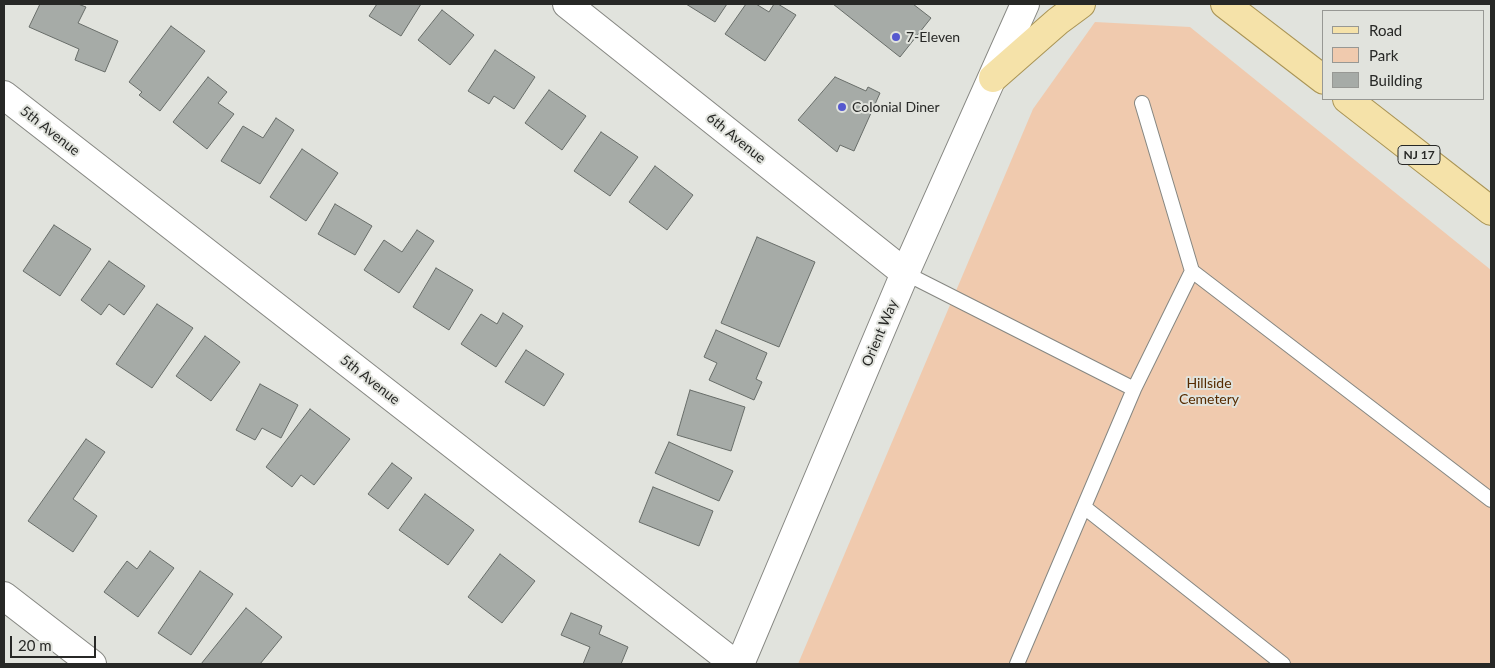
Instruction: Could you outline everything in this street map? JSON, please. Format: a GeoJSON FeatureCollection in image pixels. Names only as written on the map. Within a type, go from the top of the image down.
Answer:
{"type":"FeatureCollection","features":[{"type":"Feature","properties":{"kind":"main road"},"geometry":{"type":"LineString","coordinates":[[993,78],[1058,21],[1081,4]]}},
{"type":"Feature","properties":{"kind":"main road"},"geometry":{"type":"LineString","coordinates":[[1206,4],[1231,8],[1322,78]]}},
{"type":"Feature","properties":{"kind":"main road","name":"NJ 17"},"geometry":{"type":"LineString","coordinates":[[1349,100],[1491,210]]}},
{"type":"Feature","properties":{"kind":"street","name":"6th Avenue"},"geometry":{"type":"LineString","coordinates":[[567,4],[905,273]]}},
{"type":"Feature","properties":{"kind":"street","name":"Orient Way"},"geometry":{"type":"LineString","coordinates":[[740,664],[905,273],[1025,4]]}},
{"type":"Feature","properties":{"kind":"street","name":"5th Avenue"},"geometry":{"type":"LineString","coordinates":[[4,95],[735,664]]}},
{"type":"Feature","properties":{"kind":"street"},"geometry":{"type":"LineString","coordinates":[[4,596],[92,664]]}},
{"type":"Feature","properties":{"kind":"lane"},"geometry":{"type":"LineString","coordinates":[[1142,103],[1192,271],[1491,500]]}},
{"type":"Feature","properties":{"kind":"lane"},"geometry":{"type":"LineString","coordinates":[[1017,664],[1134,389],[1192,271]]}},
{"type":"Feature","properties":{"kind":"lane"},"geometry":{"type":"LineString","coordinates":[[905,273],[1134,389]]}},
{"type":"Feature","properties":{"kind":"lane"},"geometry":{"type":"LineString","coordinates":[[1084,507],[1283,664]]}},
{"type":"Feature","properties":{"kind":"green space","name":"Hillside Cemetery"},"geometry":{"type":"Polygon","coordinates":[[[1095,22],[1190,27],[1491,270],[1491,664],[798,664],[1033,109],[1095,22]]]}},
{"type":"Feature","properties":{"kind":"building"},"geometry":{"type":"Polygon","coordinates":[[[40,4],[78,4],[86,7],[78,23],[118,41],[105,72],[75,60],[79,49],[29,27],[40,4]]]}},
{"type":"Feature","properties":{"kind":"building"},"geometry":{"type":"Polygon","coordinates":[[[377,4],[421,4],[401,36],[369,16],[377,4]]]}},
{"type":"Feature","properties":{"kind":"building"},"geometry":{"type":"Polygon","coordinates":[[[686,4],[727,4],[715,22],[686,4]]]}},
{"type":"Feature","properties":{"kind":"building"},"geometry":{"type":"Polygon","coordinates":[[[746,4],[756,4],[769,12],[774,4],[778,4],[796,15],[765,61],[725,34],[746,4]]]}},
{"type":"Feature","properties":{"kind":"building","name":"7-Eleven"},"geometry":{"type":"Polygon","coordinates":[[[833,4],[913,4],[931,18],[900,57],[833,4]]]}},
{"type":"Feature","properties":{"kind":"building"},"geometry":{"type":"Polygon","coordinates":[[[442,10],[474,35],[450,65],[418,40],[442,10]]]}},
{"type":"Feature","properties":{"kind":"building"},"geometry":{"type":"Polygon","coordinates":[[[171,26],[205,51],[160,111],[139,95],[142,92],[129,82],[171,26]]]}},
{"type":"Feature","properties":{"kind":"building"},"geometry":{"type":"Polygon","coordinates":[[[495,50],[535,77],[514,109],[494,96],[489,104],[468,91],[495,50]]]}},
{"type":"Feature","properties":{"kind":"building"},"geometry":{"type":"Polygon","coordinates":[[[208,77],[227,92],[218,103],[234,114],[207,149],[173,122],[208,77]]]}},
{"type":"Feature","properties":{"kind":"building","name":"Colonial Diner"},"geometry":{"type":"Polygon","coordinates":[[[835,77],[866,91],[868,87],[880,93],[854,151],[840,145],[837,152],[798,120],[835,77]]]}},
{"type":"Feature","properties":{"kind":"building"},"geometry":{"type":"Polygon","coordinates":[[[549,90],[586,116],[562,150],[525,123],[549,90]]]}},
{"type":"Feature","properties":{"kind":"building"},"geometry":{"type":"Polygon","coordinates":[[[276,118],[294,130],[260,184],[221,161],[243,126],[263,138],[276,118]]]}},
{"type":"Feature","properties":{"kind":"building"},"geometry":{"type":"Polygon","coordinates":[[[601,132],[638,157],[610,196],[574,171],[601,132]]]}},
{"type":"Feature","properties":{"kind":"building"},"geometry":{"type":"Polygon","coordinates":[[[302,149],[338,173],[306,221],[270,197],[302,149]]]}},
{"type":"Feature","properties":{"kind":"building"},"geometry":{"type":"Polygon","coordinates":[[[655,166],[693,195],[667,230],[629,202],[655,166]]]}},
{"type":"Feature","properties":{"kind":"building"},"geometry":{"type":"Polygon","coordinates":[[[335,204],[372,226],[355,255],[318,234],[335,204]]]}},
{"type":"Feature","properties":{"kind":"building"},"geometry":{"type":"Polygon","coordinates":[[[54,225],[91,249],[60,296],[23,271],[54,225]]]}},
{"type":"Feature","properties":{"kind":"building"},"geometry":{"type":"Polygon","coordinates":[[[417,230],[434,241],[399,293],[364,270],[384,240],[402,252],[417,230]]]}},
{"type":"Feature","properties":{"kind":"building"},"geometry":{"type":"Polygon","coordinates":[[[757,237],[815,262],[779,347],[721,323],[757,237]]]}},
{"type":"Feature","properties":{"kind":"building"},"geometry":{"type":"Polygon","coordinates":[[[109,261],[145,286],[124,315],[109,304],[101,315],[81,300],[109,261]]]}},
{"type":"Feature","properties":{"kind":"building"},"geometry":{"type":"Polygon","coordinates":[[[436,268],[473,290],[449,330],[413,307],[436,268]]]}},
{"type":"Feature","properties":{"kind":"building"},"geometry":{"type":"Polygon","coordinates":[[[157,304],[193,328],[152,388],[116,364],[157,304]]]}},
{"type":"Feature","properties":{"kind":"building"},"geometry":{"type":"Polygon","coordinates":[[[503,313],[523,326],[496,367],[461,344],[481,314],[497,324],[503,313]]]}},
{"type":"Feature","properties":{"kind":"building"},"geometry":{"type":"Polygon","coordinates":[[[716,330],[767,353],[756,379],[762,382],[754,400],[709,380],[717,363],[704,357],[716,330]]]}},
{"type":"Feature","properties":{"kind":"building"},"geometry":{"type":"Polygon","coordinates":[[[205,336],[240,362],[211,401],[176,376],[205,336]]]}},
{"type":"Feature","properties":{"kind":"building"},"geometry":{"type":"Polygon","coordinates":[[[526,350],[564,374],[544,406],[505,382],[526,350]]]}},
{"type":"Feature","properties":{"kind":"building"},"geometry":{"type":"Polygon","coordinates":[[[260,384],[298,405],[281,438],[262,428],[255,440],[236,430],[260,384]]]}},
{"type":"Feature","properties":{"kind":"building"},"geometry":{"type":"Polygon","coordinates":[[[690,390],[745,407],[731,451],[677,435],[690,390]]]}},
{"type":"Feature","properties":{"kind":"building"},"geometry":{"type":"Polygon","coordinates":[[[310,409],[350,439],[314,485],[301,475],[292,487],[266,467],[310,409]]]}},
{"type":"Feature","properties":{"kind":"building"},"geometry":{"type":"Polygon","coordinates":[[[86,439],[105,452],[73,499],[97,516],[73,552],[28,521],[86,439]]]}},
{"type":"Feature","properties":{"kind":"building"},"geometry":{"type":"Polygon","coordinates":[[[669,442],[733,471],[719,501],[655,473],[669,442]]]}},
{"type":"Feature","properties":{"kind":"building"},"geometry":{"type":"Polygon","coordinates":[[[392,463],[412,478],[388,509],[368,494],[392,463]]]}},
{"type":"Feature","properties":{"kind":"building"},"geometry":{"type":"Polygon","coordinates":[[[653,487],[713,511],[699,546],[639,522],[653,487]]]}},
{"type":"Feature","properties":{"kind":"building"},"geometry":{"type":"Polygon","coordinates":[[[425,494],[474,530],[448,565],[399,530],[425,494]]]}},
{"type":"Feature","properties":{"kind":"building"},"geometry":{"type":"Polygon","coordinates":[[[150,551],[174,568],[138,617],[104,592],[127,561],[137,569],[150,551]]]}},
{"type":"Feature","properties":{"kind":"building"},"geometry":{"type":"Polygon","coordinates":[[[500,554],[535,581],[502,623],[468,597],[500,554]]]}},
{"type":"Feature","properties":{"kind":"building"},"geometry":{"type":"Polygon","coordinates":[[[200,571],[233,594],[191,655],[158,633],[200,571]]]}},
{"type":"Feature","properties":{"kind":"building"},"geometry":{"type":"Polygon","coordinates":[[[246,608],[282,637],[260,664],[201,664],[246,608]]]}},
{"type":"Feature","properties":{"kind":"building"},"geometry":{"type":"Polygon","coordinates":[[[571,613],[602,626],[599,634],[628,647],[621,664],[583,664],[590,647],[561,635],[571,613]]]}},
{"type":"Feature","properties":{"kind":"place","name":"7-Eleven"},"geometry":{"type":"Point","coordinates":[896,37]}},
{"type":"Feature","properties":{"kind":"place","name":"Colonial Diner"},"geometry":{"type":"Point","coordinates":[842,107]}}]}
